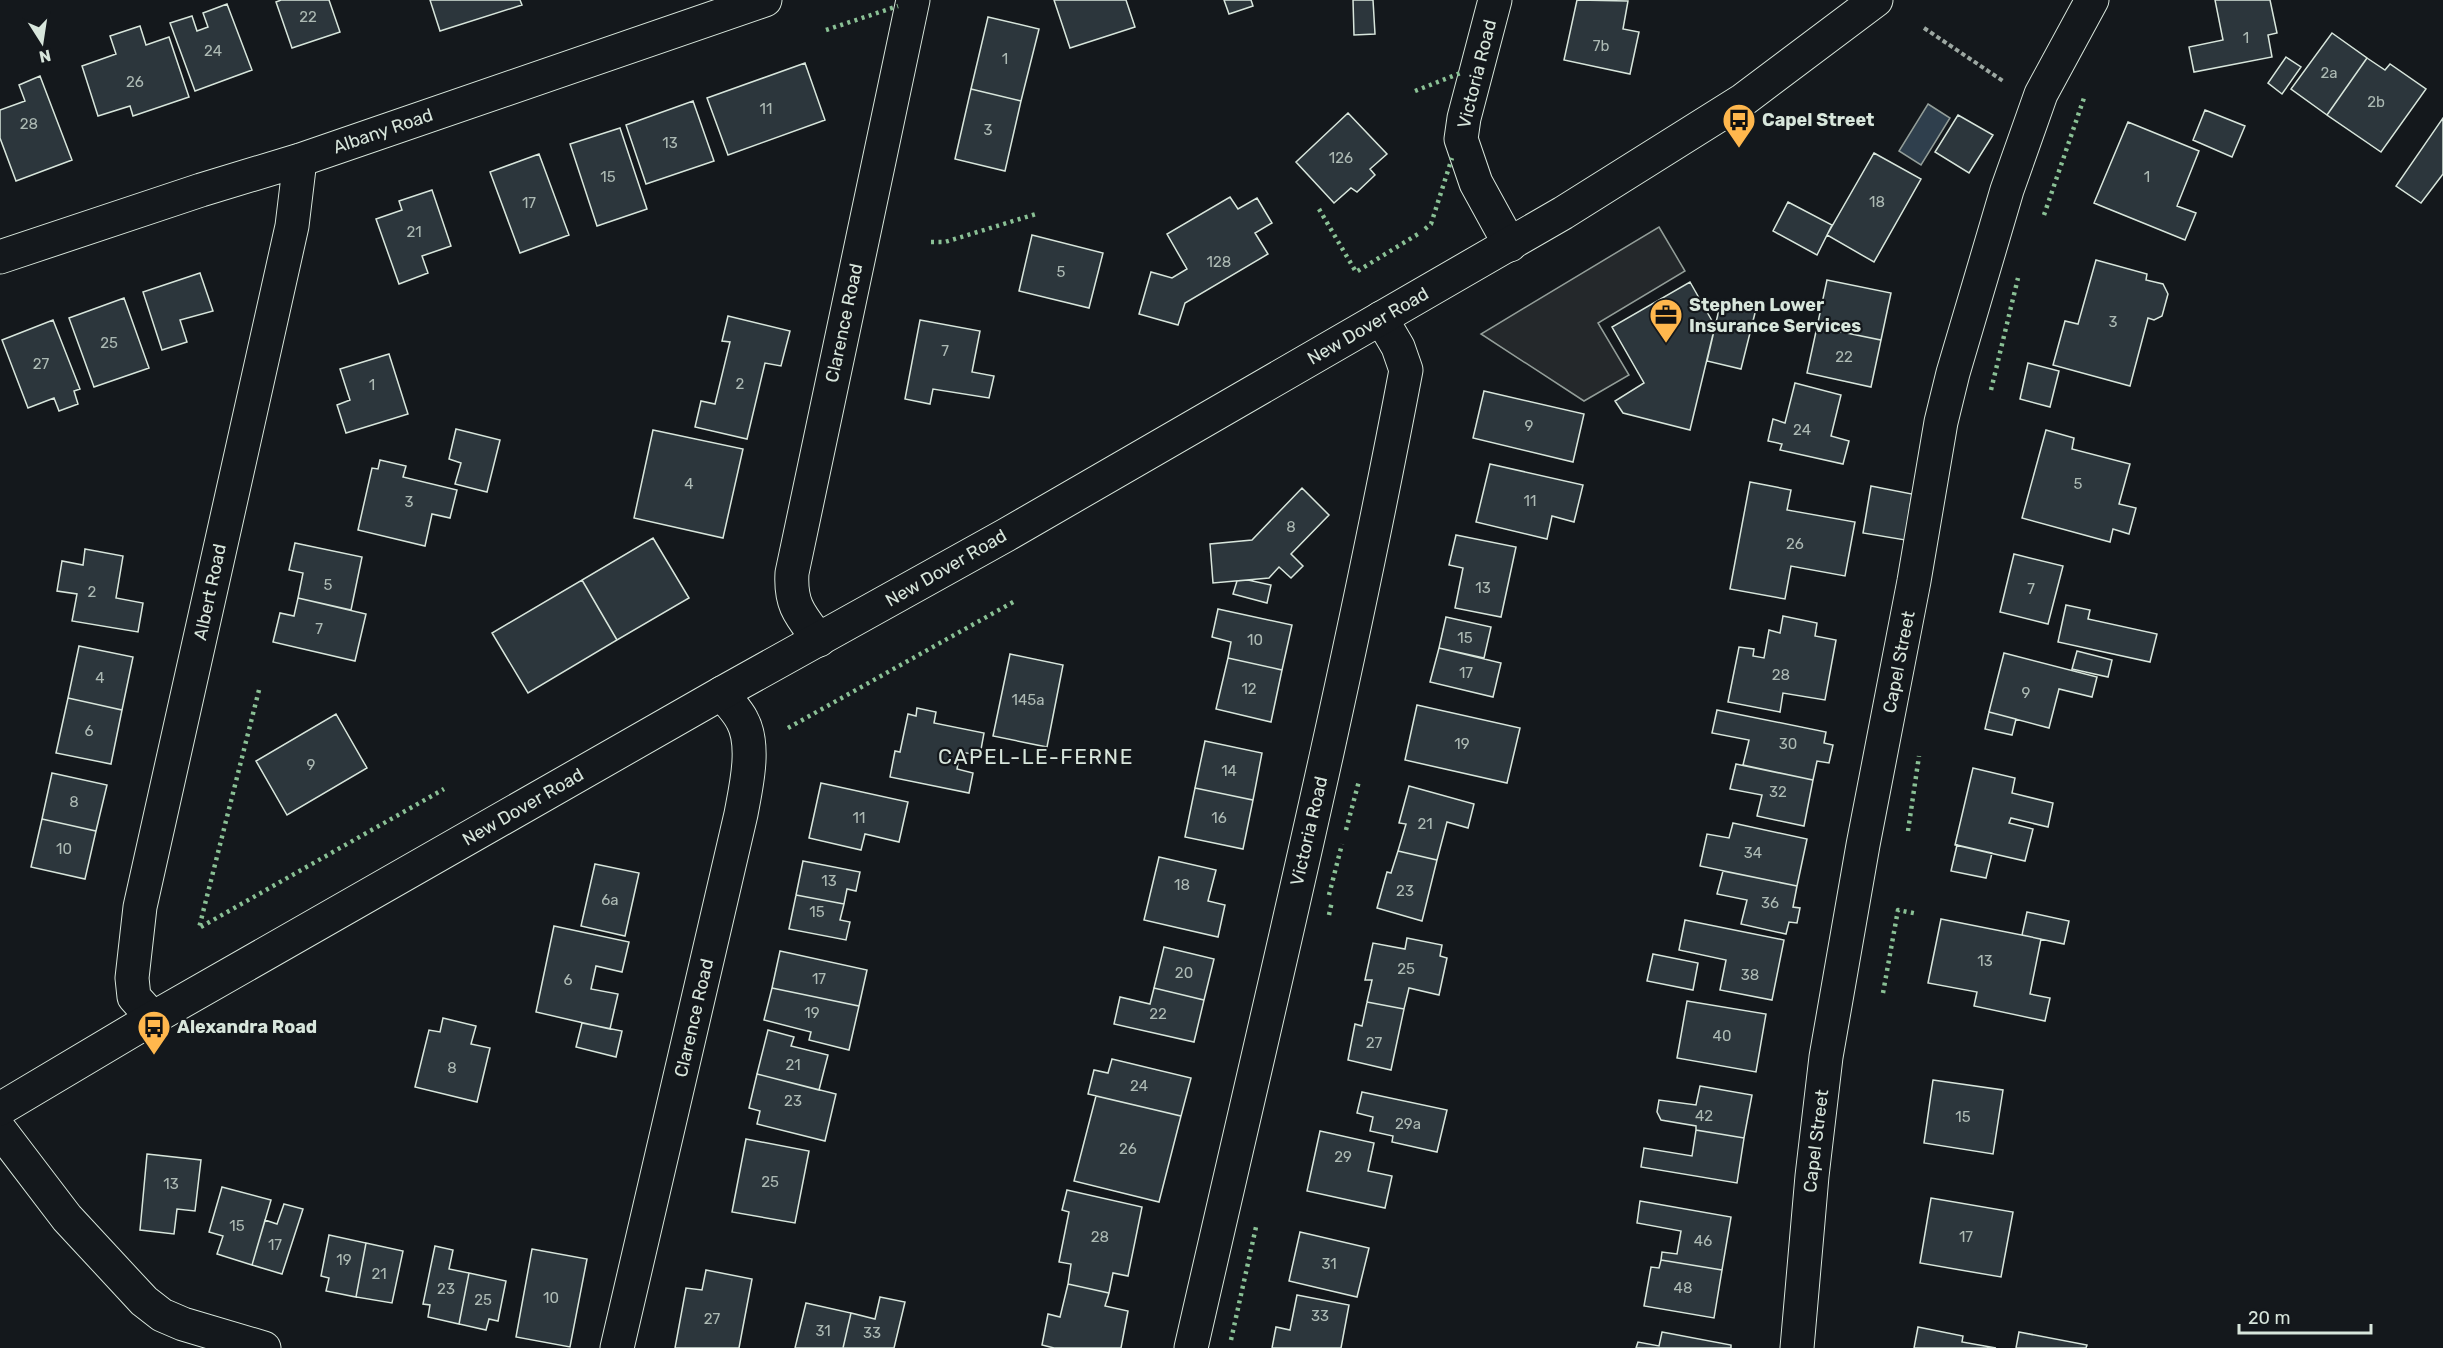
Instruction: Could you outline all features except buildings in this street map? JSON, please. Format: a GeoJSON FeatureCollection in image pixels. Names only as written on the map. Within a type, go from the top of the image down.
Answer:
{"type":"FeatureCollection","features":[{"type":"Feature","properties":{"kind":"street","name":"Albany Road"},"geometry":{"type":"LineString","coordinates":[[0,256],[300,160],[765,0]]}},
{"type":"Feature","properties":{"kind":"street","name":"Clarence Road"},"geometry":{"type":"LineString","coordinates":[[819,640],[794,606],[791,596],[792,573],[913,0]]}},
{"type":"Feature","properties":{"kind":"street","name":"Victoria Road"},"geometry":{"type":"LineString","coordinates":[[1495,0],[1464,118],[1461,139],[1476,183],[1510,245]]}},
{"type":"Feature","properties":{"kind":"street","name":"New Dover Road"},"geometry":{"type":"LineString","coordinates":[[0,1109],[153,1018],[1510,245],[1743,100],[1876,0]]}},
{"type":"Feature","properties":{"kind":"street","name":"Capel Street"},"geometry":{"type":"LineString","coordinates":[[1797,1348],[1812,1176],[1826,1058],[1863,845],[1914,581],[1935,452],[1953,373],[2007,190],[2041,94],[2092,0]]}},
{"type":"Feature","properties":{"kind":"street","name":"Albert Road"},"geometry":{"type":"LineString","coordinates":[[153,1018],[134,997],[132,978],[140,907],[292,225],[300,160]]}},
{"type":"Feature","properties":{"kind":"street","name":"Victoria Road"},"geometry":{"type":"LineString","coordinates":[[1191,1348],[1254,1084],[1285,932],[1325,762],[1405,378],[1406,370],[1398,346],[1381,318]]}},
{"type":"Feature","properties":{"kind":"street","name":"Clarence Road"},"geometry":{"type":"LineString","coordinates":[[617,1348],[749,771],[743,721],[722,693]]}},
{"type":"Feature","properties":{"kind":"street"},"geometry":{"type":"LineString","coordinates":[[0,1130],[67,1218],[144,1301],[162,1315],[183,1324],[264,1348]]}},
{"type":"Feature","properties":{"kind":"path"},"geometry":{"type":"LineString","coordinates":[[1924,28],[2019,92],[2041,94]]}},
{"type":"Feature","properties":{"kind":"shaded area"},"geometry":{"type":"Polygon","coordinates":[[[1659,227],[1685,271],[1598,323],[1629,375],[1584,401],[1481,334],[1659,227]]]}},
{"type":"Feature","properties":{"kind":"water"},"geometry":{"type":"Polygon","coordinates":[[[1928,104],[1950,118],[1921,165],[1899,151],[1928,104]]]}},
{"type":"Feature","properties":{"kind":"hedge"},"geometry":{"type":"LineString","coordinates":[[826,30],[898,6]]}},
{"type":"Feature","properties":{"kind":"hedge"},"geometry":{"type":"LineString","coordinates":[[1415,91],[1463,72]]}},
{"type":"Feature","properties":{"kind":"hedge"},"geometry":{"type":"LineString","coordinates":[[2044,215],[2085,95]]}},
{"type":"Feature","properties":{"kind":"hedge"},"geometry":{"type":"LineString","coordinates":[[1425,229],[1431,224],[1452,158]]}},
{"type":"Feature","properties":{"kind":"hedge"},"geometry":{"type":"LineString","coordinates":[[1319,209],[1356,272],[1418,234]]}},
{"type":"Feature","properties":{"kind":"hedge"},"geometry":{"type":"LineString","coordinates":[[931,242],[945,242],[1036,214]]}},
{"type":"Feature","properties":{"kind":"hedge"},"geometry":{"type":"LineString","coordinates":[[1991,390],[2018,278]]}},
{"type":"Feature","properties":{"kind":"hedge"},"geometry":{"type":"LineString","coordinates":[[788,728],[1015,601]]}},
{"type":"Feature","properties":{"kind":"hedge"},"geometry":{"type":"LineString","coordinates":[[259,690],[199,928],[444,789]]}},
{"type":"Feature","properties":{"kind":"hedge"},"geometry":{"type":"LineString","coordinates":[[1908,831],[1919,756]]}},
{"type":"Feature","properties":{"kind":"hedge"},"geometry":{"type":"LineString","coordinates":[[1346,830],[1359,781]]}},
{"type":"Feature","properties":{"kind":"hedge"},"geometry":{"type":"LineString","coordinates":[[1329,895],[1342,844]]}},
{"type":"Feature","properties":{"kind":"hedge"},"geometry":{"type":"LineString","coordinates":[[1329,915],[1332,901]]}},
{"type":"Feature","properties":{"kind":"hedge"},"geometry":{"type":"LineString","coordinates":[[1883,993],[1898,910],[1918,914]]}},
{"type":"Feature","properties":{"kind":"hedge"},"geometry":{"type":"LineString","coordinates":[[1231,1340],[1256,1227]]}},
{"type":"Feature","properties":{"kind":"place","name":"Capel Street"},"geometry":{"type":"Point","coordinates":[1739,149]}},
{"type":"Feature","properties":{"kind":"place","name":"Stephen Lower Insurance Services"},"geometry":{"type":"Point","coordinates":[1666,344]}},
{"type":"Feature","properties":{"kind":"place","name":"Alexandra Road"},"geometry":{"type":"Point","coordinates":[154,1056]}},
{"type":"Feature","properties":{"kind":"district","name":"CAPEL-LE-FERNE"},"geometry":{"type":"Point","coordinates":[1036,756]}}]}
